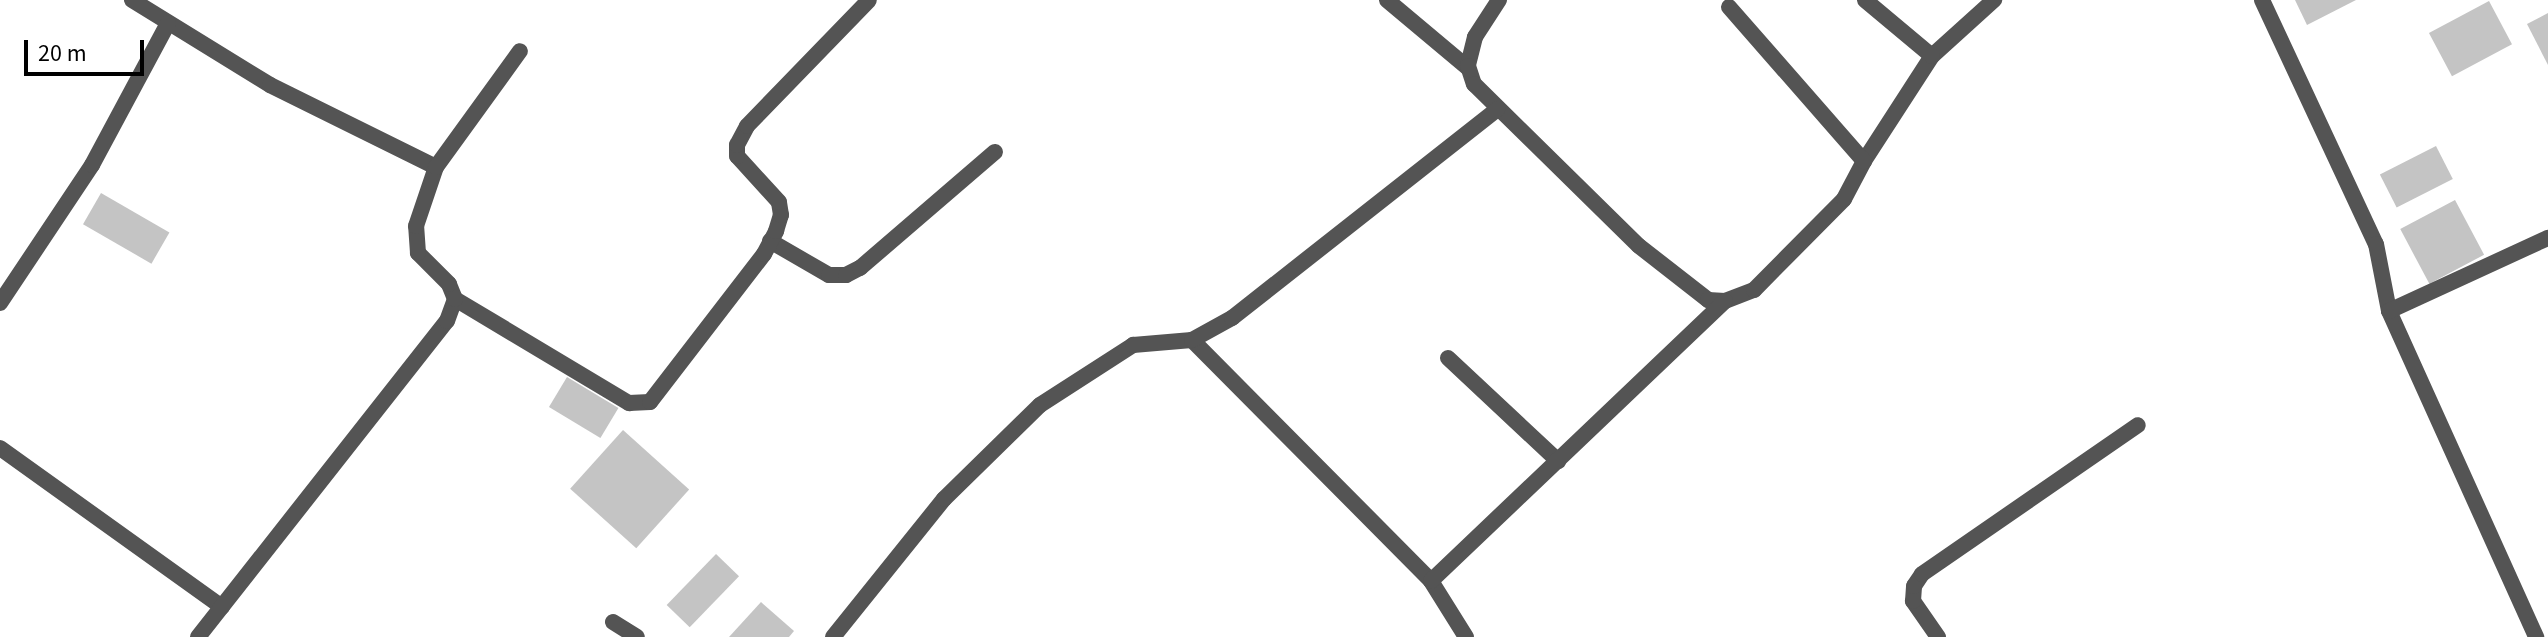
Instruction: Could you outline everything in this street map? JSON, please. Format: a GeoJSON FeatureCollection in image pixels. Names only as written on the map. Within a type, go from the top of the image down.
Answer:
{"type":"FeatureCollection","features":[{"type":"Feature","properties":{"kind":"street"},"geometry":{"type":"LineString","coordinates":[[132,0],[270,85],[436,167]]}},
{"type":"Feature","properties":{"kind":"street"},"geometry":{"type":"LineString","coordinates":[[1387,0],[1468,68],[1474,84],[1498,109],[1639,246],[1708,300],[1725,301]]}},
{"type":"Feature","properties":{"kind":"street"},"geometry":{"type":"LineString","coordinates":[[1468,68],[1475,37],[1499,0]]}},
{"type":"Feature","properties":{"kind":"street"},"geometry":{"type":"LineString","coordinates":[[1865,0],[1932,56]]}},
{"type":"Feature","properties":{"kind":"street"},"geometry":{"type":"LineString","coordinates":[[1431,581],[1725,301],[1754,290],[1808,237],[1844,199],[1864,161],[1932,56],[1994,0]]}},
{"type":"Feature","properties":{"kind":"street"},"geometry":{"type":"LineString","coordinates":[[2262,0],[2376,244],[2389,311],[2536,637]]}},
{"type":"Feature","properties":{"kind":"street"},"geometry":{"type":"LineString","coordinates":[[520,51],[436,167],[415,241],[418,253],[449,284],[455,299],[638,405],[650,402],[770,241],[781,215],[779,202],[743,166],[737,145],[747,126],[865,1]]}},
{"type":"Feature","properties":{"kind":"street"},"geometry":{"type":"LineString","coordinates":[[1729,7],[1864,161]]}},
{"type":"Feature","properties":{"kind":"street"},"geometry":{"type":"LineString","coordinates":[[0,303],[92,165],[168,23]]}},
{"type":"Feature","properties":{"kind":"street"},"geometry":{"type":"LineString","coordinates":[[833,637],[944,499],[1040,405],[1133,345],[1192,340],[1232,318],[1498,109]]}},
{"type":"Feature","properties":{"kind":"street"},"geometry":{"type":"LineString","coordinates":[[770,241],[829,275],[846,275],[860,268],[995,152]]}},
{"type":"Feature","properties":{"kind":"street"},"geometry":{"type":"LineString","coordinates":[[2389,311],[2548,238]]}},
{"type":"Feature","properties":{"kind":"street"},"geometry":{"type":"LineString","coordinates":[[198,637],[447,321],[455,299]]}},
{"type":"Feature","properties":{"kind":"street"},"geometry":{"type":"LineString","coordinates":[[1192,340],[1431,581],[1466,637]]}},
{"type":"Feature","properties":{"kind":"street"},"geometry":{"type":"LineString","coordinates":[[1448,358],[1558,461]]}},
{"type":"Feature","properties":{"kind":"street"},"geometry":{"type":"LineString","coordinates":[[1938,637],[1913,601],[1914,586],[1922,574],[2138,425]]}},
{"type":"Feature","properties":{"kind":"street"},"geometry":{"type":"LineString","coordinates":[[0,448],[222,607]]}},
{"type":"Feature","properties":{"kind":"street"},"geometry":{"type":"LineString","coordinates":[[613,622],[637,637]]}},
{"type":"Feature","properties":{"kind":"building"},"geometry":{"type":"Polygon","coordinates":[[[2295,0],[2356,0],[2307,25],[2295,0]]]}},
{"type":"Feature","properties":{"kind":"building"},"geometry":{"type":"Polygon","coordinates":[[[2489,1],[2512,44],[2452,76],[2429,33],[2489,1]]]}},
{"type":"Feature","properties":{"kind":"building"},"geometry":{"type":"Polygon","coordinates":[[[2548,13],[2548,65],[2527,24],[2548,13]]]}},
{"type":"Feature","properties":{"kind":"building"},"geometry":{"type":"Polygon","coordinates":[[[2436,146],[2453,179],[2397,208],[2380,175],[2436,146]]]}},
{"type":"Feature","properties":{"kind":"building"},"geometry":{"type":"Polygon","coordinates":[[[101,193],[169,232],[151,264],[83,224],[101,193]]]}},
{"type":"Feature","properties":{"kind":"building"},"geometry":{"type":"Polygon","coordinates":[[[2455,200],[2484,255],[2429,284],[2400,229],[2455,200]]]}},
{"type":"Feature","properties":{"kind":"building"},"geometry":{"type":"Polygon","coordinates":[[[567,377],[618,408],[600,438],[549,407],[567,377]]]}},
{"type":"Feature","properties":{"kind":"building"},"geometry":{"type":"Polygon","coordinates":[[[623,430],[689,490],[636,548],[570,489],[623,430]]]}},
{"type":"Feature","properties":{"kind":"building"},"geometry":{"type":"Polygon","coordinates":[[[716,554],[739,576],[690,627],[667,605],[716,554]]]}},
{"type":"Feature","properties":{"kind":"building"},"geometry":{"type":"Polygon","coordinates":[[[761,602],[794,631],[789,637],[729,637],[761,602]]]}}]}
